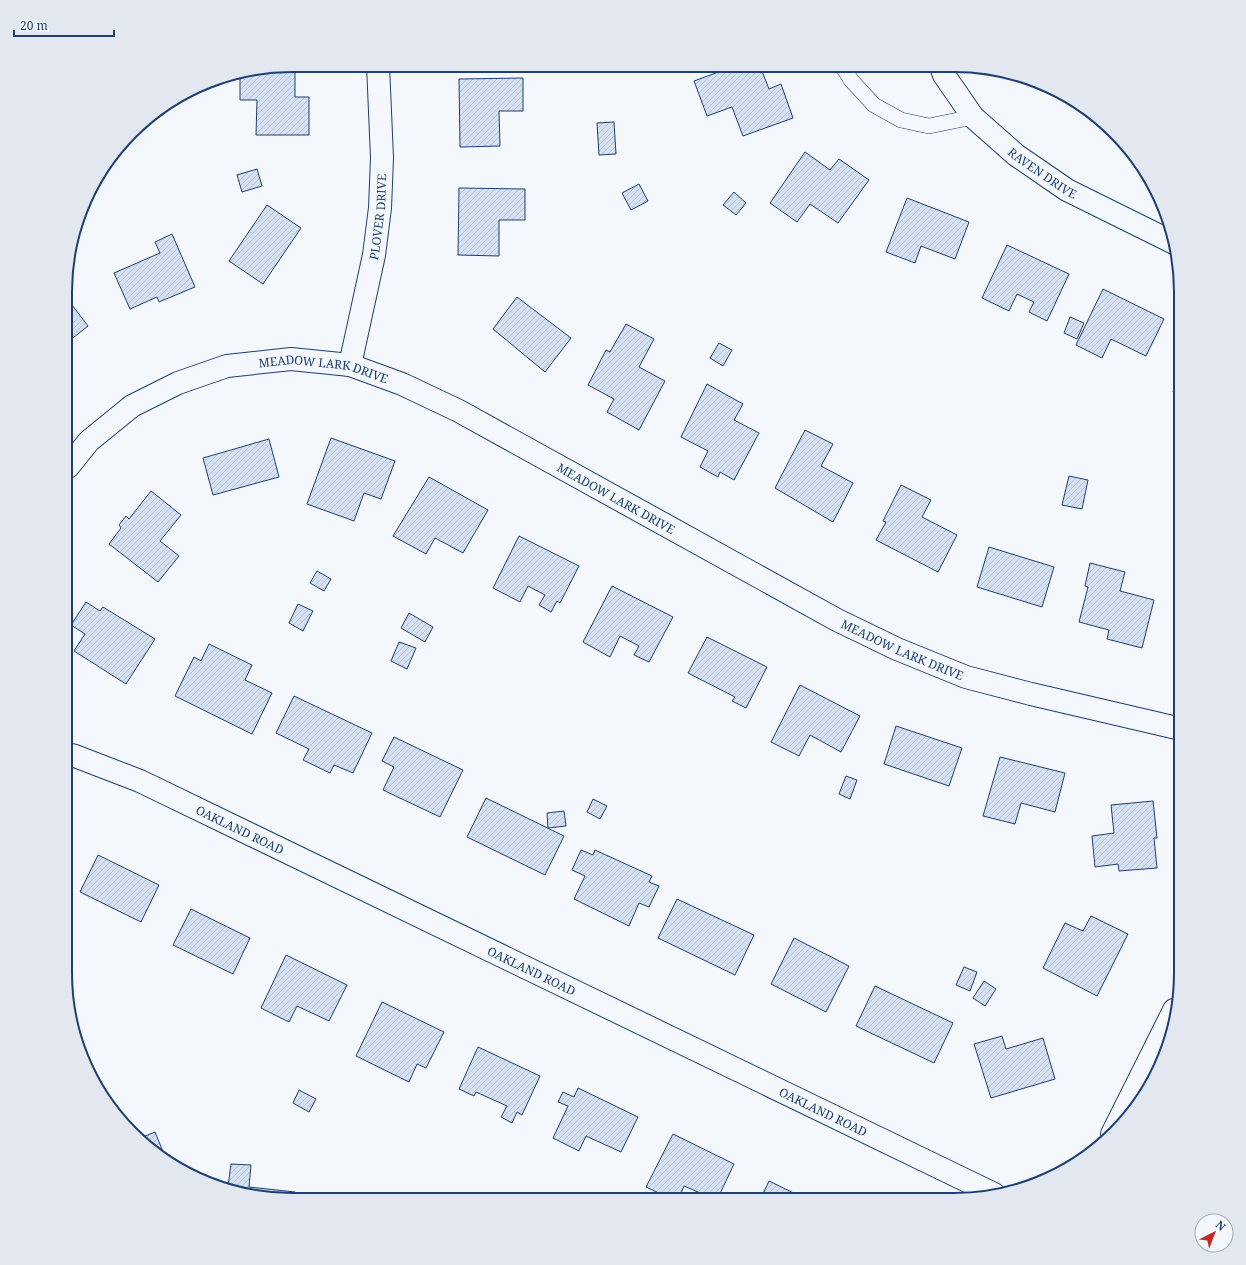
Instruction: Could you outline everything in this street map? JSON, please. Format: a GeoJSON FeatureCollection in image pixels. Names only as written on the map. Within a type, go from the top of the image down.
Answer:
{"type":"FeatureCollection","features":[{"type":"Feature","properties":{"kind":"street","name":"PLOVER DRIVE"},"geometry":{"type":"LineString","coordinates":[[350,365],[374,255],[380,208],[382,158],[378,72]]}},
{"type":"Feature","properties":{"kind":"street","name":"RAVEN DRIVE"},"geometry":{"type":"LineString","coordinates":[[943,72],[973,117],[1016,155],[1067,190],[1167,240]]}},
{"type":"Feature","properties":{"kind":"street","name":"MEADOW LARK DRIVE"},"geometry":{"type":"LineString","coordinates":[[72,462],[89,441],[132,406],[185,381],[227,366],[291,359],[350,365],[402,384],[459,411],[830,616],[897,649],[966,677],[1174,728]]}},
{"type":"Feature","properties":{"kind":"street","name":"OAKLAND ROAD"},"geometry":{"type":"LineString","coordinates":[[72,755],[140,781],[987,1190]]}},
{"type":"Feature","properties":{"kind":"street"},"geometry":{"type":"LineString","coordinates":[[1122,1115],[1169,1021]]}},
{"type":"Feature","properties":{"kind":"lane"},"geometry":{"type":"LineString","coordinates":[[846,72],[851,80],[874,105],[901,120],[929,126],[973,117]]}},
{"type":"Feature","properties":{"kind":"building"},"geometry":{"type":"Polygon","coordinates":[[[278,72],[295,72],[295,97],[309,97],[309,135],[256,135],[257,100],[240,100],[240,79],[278,72]]]}},
{"type":"Feature","properties":{"kind":"building"},"geometry":{"type":"Polygon","coordinates":[[[719,72],[762,72],[769,89],[781,84],[793,118],[743,136],[732,107],[707,116],[694,81],[719,72]]]}},
{"type":"Feature","properties":{"kind":"building"},"geometry":{"type":"Polygon","coordinates":[[[523,78],[523,111],[499,111],[500,146],[460,147],[459,79],[523,78]]]}},
{"type":"Feature","properties":{"kind":"building"},"geometry":{"type":"Polygon","coordinates":[[[614,122],[616,154],[599,155],[597,123],[614,122]]]}},
{"type":"Feature","properties":{"kind":"building"},"geometry":{"type":"Polygon","coordinates":[[[805,152],[830,170],[839,159],[869,180],[838,223],[810,204],[797,222],[770,203],[805,152]]]}},
{"type":"Feature","properties":{"kind":"building"},"geometry":{"type":"Polygon","coordinates":[[[257,169],[262,186],[242,192],[237,175],[257,169]]]}},
{"type":"Feature","properties":{"kind":"building"},"geometry":{"type":"Polygon","coordinates":[[[639,184],[648,201],[631,210],[622,193],[639,184]]]}},
{"type":"Feature","properties":{"kind":"building"},"geometry":{"type":"Polygon","coordinates":[[[459,188],[525,189],[525,220],[499,220],[499,256],[458,255],[459,188]]]}},
{"type":"Feature","properties":{"kind":"building"},"geometry":{"type":"Polygon","coordinates":[[[734,192],[746,203],[736,215],[723,205],[734,192]]]}},
{"type":"Feature","properties":{"kind":"building"},"geometry":{"type":"Polygon","coordinates":[[[907,198],[969,222],[955,259],[921,246],[915,263],[886,252],[907,198]]]}},
{"type":"Feature","properties":{"kind":"building"},"geometry":{"type":"Polygon","coordinates":[[[267,205],[301,228],[263,284],[229,261],[267,205]]]}},
{"type":"Feature","properties":{"kind":"building"},"geometry":{"type":"Polygon","coordinates":[[[172,234],[195,287],[159,302],[157,297],[130,309],[114,273],[160,253],[155,242],[172,234]]]}},
{"type":"Feature","properties":{"kind":"building"},"geometry":{"type":"Polygon","coordinates":[[[1007,245],[1069,274],[1047,321],[1029,312],[1034,302],[1017,294],[1009,311],[982,298],[1007,245]]]}},
{"type":"Feature","properties":{"kind":"building"},"geometry":{"type":"Polygon","coordinates":[[[1103,289],[1164,319],[1146,356],[1111,339],[1102,358],[1076,345],[1103,289]]]}},
{"type":"Feature","properties":{"kind":"building"},"geometry":{"type":"Polygon","coordinates":[[[517,297],[571,338],[545,372],[493,329],[517,297]]]}},
{"type":"Feature","properties":{"kind":"building"},"geometry":{"type":"Polygon","coordinates":[[[72,305],[88,326],[72,339],[72,305]]]}},
{"type":"Feature","properties":{"kind":"building"},"geometry":{"type":"Polygon","coordinates":[[[1070,317],[1084,323],[1077,339],[1064,333],[1070,317]]]}},
{"type":"Feature","properties":{"kind":"building"},"geometry":{"type":"Polygon","coordinates":[[[626,324],[654,339],[639,367],[665,381],[639,430],[607,412],[614,399],[588,385],[606,350],[610,352],[626,324]]]}},
{"type":"Feature","properties":{"kind":"building"},"geometry":{"type":"Polygon","coordinates":[[[719,343],[732,350],[723,366],[710,358],[719,343]]]}},
{"type":"Feature","properties":{"kind":"building"},"geometry":{"type":"Polygon","coordinates":[[[707,384],[743,404],[734,420],[759,433],[734,480],[720,472],[718,477],[700,467],[708,451],[681,437],[707,384]]]}},
{"type":"Feature","properties":{"kind":"building"},"geometry":{"type":"Polygon","coordinates":[[[805,430],[833,444],[821,466],[853,483],[833,522],[775,488],[805,430]]]}},
{"type":"Feature","properties":{"kind":"building"},"geometry":{"type":"Polygon","coordinates":[[[331,438],[395,461],[381,499],[364,493],[354,521],[307,504],[331,438]]]}},
{"type":"Feature","properties":{"kind":"building"},"geometry":{"type":"Polygon","coordinates":[[[269,439],[279,477],[213,495],[203,458],[269,439]]]}},
{"type":"Feature","properties":{"kind":"building"},"geometry":{"type":"Polygon","coordinates":[[[1069,476],[1088,480],[1082,509],[1062,505],[1069,476]]]}},
{"type":"Feature","properties":{"kind":"building"},"geometry":{"type":"Polygon","coordinates":[[[429,477],[488,510],[463,553],[435,538],[426,554],[393,536],[429,477]]]}},
{"type":"Feature","properties":{"kind":"building"},"geometry":{"type":"Polygon","coordinates":[[[901,485],[931,500],[922,517],[957,535],[938,572],[876,540],[886,522],[883,521],[901,485]]]}},
{"type":"Feature","properties":{"kind":"building"},"geometry":{"type":"Polygon","coordinates":[[[151,491],[181,515],[160,541],[179,556],[158,582],[109,544],[121,528],[119,525],[126,516],[129,519],[151,491]]]}},
{"type":"Feature","properties":{"kind":"building"},"geometry":{"type":"Polygon","coordinates":[[[519,536],[579,566],[560,603],[557,601],[551,612],[539,605],[545,595],[528,586],[520,602],[493,588],[519,536]]]}},
{"type":"Feature","properties":{"kind":"building"},"geometry":{"type":"Polygon","coordinates":[[[989,547],[1054,567],[1042,607],[977,587],[989,547]]]}},
{"type":"Feature","properties":{"kind":"building"},"geometry":{"type":"Polygon","coordinates":[[[1090,563],[1125,572],[1120,591],[1154,600],[1142,648],[1107,639],[1109,630],[1079,622],[1088,587],[1085,586],[1090,563]]]}},
{"type":"Feature","properties":{"kind":"building"},"geometry":{"type":"Polygon","coordinates":[[[317,571],[331,579],[324,591],[310,583],[317,571]]]}},
{"type":"Feature","properties":{"kind":"building"},"geometry":{"type":"Polygon","coordinates":[[[612,586],[673,617],[649,662],[634,655],[639,646],[620,636],[610,657],[583,642],[612,586]]]}},
{"type":"Feature","properties":{"kind":"building"},"geometry":{"type":"Polygon","coordinates":[[[86,602],[100,611],[103,607],[155,639],[126,684],[74,651],[85,634],[72,626],[86,602]]]}},
{"type":"Feature","properties":{"kind":"building"},"geometry":{"type":"Polygon","coordinates":[[[298,604],[313,611],[303,631],[289,623],[298,604]]]}},
{"type":"Feature","properties":{"kind":"building"},"geometry":{"type":"Polygon","coordinates":[[[409,613],[433,627],[425,642],[401,628],[409,613]]]}},
{"type":"Feature","properties":{"kind":"building"},"geometry":{"type":"Polygon","coordinates":[[[707,637],[767,667],[746,708],[732,701],[735,697],[688,673],[707,637]]]}},
{"type":"Feature","properties":{"kind":"building"},"geometry":{"type":"Polygon","coordinates":[[[399,642],[416,648],[407,669],[391,661],[399,642]]]}},
{"type":"Feature","properties":{"kind":"building"},"geometry":{"type":"Polygon","coordinates":[[[209,644],[252,665],[245,680],[272,693],[252,734],[175,696],[194,657],[201,661],[209,644]]]}},
{"type":"Feature","properties":{"kind":"building"},"geometry":{"type":"Polygon","coordinates":[[[800,685],[860,716],[841,752],[810,735],[799,756],[771,742],[800,685]]]}},
{"type":"Feature","properties":{"kind":"building"},"geometry":{"type":"Polygon","coordinates":[[[294,696],[372,733],[353,773],[334,765],[330,773],[303,760],[309,749],[276,733],[294,696]]]}},
{"type":"Feature","properties":{"kind":"building"},"geometry":{"type":"Polygon","coordinates":[[[896,726],[962,748],[949,786],[884,764],[896,726]]]}},
{"type":"Feature","properties":{"kind":"building"},"geometry":{"type":"Polygon","coordinates":[[[394,737],[463,770],[440,817],[383,790],[394,767],[382,761],[394,737]]]}},
{"type":"Feature","properties":{"kind":"building"},"geometry":{"type":"Polygon","coordinates":[[[1000,757],[1065,773],[1055,812],[1021,803],[1015,824],[983,816],[1000,757]]]}},
{"type":"Feature","properties":{"kind":"building"},"geometry":{"type":"Polygon","coordinates":[[[846,776],[857,780],[850,799],[839,794],[846,776]]]}},
{"type":"Feature","properties":{"kind":"building"},"geometry":{"type":"Polygon","coordinates":[[[486,798],[564,836],[545,875],[467,837],[486,798]]]}},
{"type":"Feature","properties":{"kind":"building"},"geometry":{"type":"Polygon","coordinates":[[[593,799],[607,806],[600,819],[587,812],[593,799]]]}},
{"type":"Feature","properties":{"kind":"building"},"geometry":{"type":"Polygon","coordinates":[[[1153,801],[1157,838],[1154,838],[1157,868],[1119,871],[1118,864],[1095,867],[1092,836],[1114,833],[1111,805],[1153,801]]]}},
{"type":"Feature","properties":{"kind":"building"},"geometry":{"type":"Polygon","coordinates":[[[564,811],[566,826],[548,828],[547,813],[564,811]]]}},
{"type":"Feature","properties":{"kind":"building"},"geometry":{"type":"Polygon","coordinates":[[[581,850],[593,855],[595,850],[652,876],[649,882],[659,886],[649,907],[639,903],[629,926],[574,899],[585,876],[572,870],[581,850]]]}},
{"type":"Feature","properties":{"kind":"building"},"geometry":{"type":"Polygon","coordinates":[[[98,855],[159,885],[141,922],[80,892],[98,855]]]}},
{"type":"Feature","properties":{"kind":"building"},"geometry":{"type":"Polygon","coordinates":[[[677,899],[754,935],[735,975],[658,938],[677,899]]]}},
{"type":"Feature","properties":{"kind":"building"},"geometry":{"type":"Polygon","coordinates":[[[191,909],[250,938],[233,974],[173,945],[191,909]]]}},
{"type":"Feature","properties":{"kind":"building"},"geometry":{"type":"Polygon","coordinates":[[[1091,916],[1128,934],[1097,996],[1043,968],[1065,923],[1083,931],[1091,916]]]}},
{"type":"Feature","properties":{"kind":"building"},"geometry":{"type":"Polygon","coordinates":[[[794,938],[849,966],[826,1012],[771,984],[794,938]]]}},
{"type":"Feature","properties":{"kind":"building"},"geometry":{"type":"Polygon","coordinates":[[[286,955],[347,985],[329,1021],[297,1006],[289,1022],[261,1008],[286,955]]]}},
{"type":"Feature","properties":{"kind":"building"},"geometry":{"type":"Polygon","coordinates":[[[964,967],[977,972],[970,991],[956,985],[964,967]]]}},
{"type":"Feature","properties":{"kind":"building"},"geometry":{"type":"Polygon","coordinates":[[[984,981],[996,989],[985,1006],[973,998],[984,981]]]}},
{"type":"Feature","properties":{"kind":"building"},"geometry":{"type":"Polygon","coordinates":[[[875,986],[953,1023],[934,1063],[856,1026],[875,986]]]}},
{"type":"Feature","properties":{"kind":"building"},"geometry":{"type":"Polygon","coordinates":[[[382,1002],[444,1032],[426,1068],[417,1064],[409,1082],[356,1056],[382,1002]]]}},
{"type":"Feature","properties":{"kind":"building"},"geometry":{"type":"Polygon","coordinates":[[[1002,1036],[1006,1049],[1043,1038],[1055,1079],[991,1098],[974,1044],[1002,1036]]]}},
{"type":"Feature","properties":{"kind":"building"},"geometry":{"type":"Polygon","coordinates":[[[478,1047],[540,1076],[522,1115],[517,1112],[512,1123],[501,1117],[507,1106],[476,1092],[474,1096],[459,1089],[478,1047]]]}},
{"type":"Feature","properties":{"kind":"building"},"geometry":{"type":"Polygon","coordinates":[[[578,1088],[638,1117],[621,1152],[586,1136],[579,1151],[553,1138],[568,1106],[558,1102],[563,1092],[574,1097],[578,1088]]]}},
{"type":"Feature","properties":{"kind":"building"},"geometry":{"type":"Polygon","coordinates":[[[299,1090],[316,1099],[309,1112],[293,1103],[299,1090]]]}},
{"type":"Feature","properties":{"kind":"building"},"geometry":{"type":"Polygon","coordinates":[[[155,1132],[162,1150],[147,1138],[145,1136],[155,1132]]]}},
{"type":"Feature","properties":{"kind":"building"},"geometry":{"type":"Polygon","coordinates":[[[673,1134],[734,1164],[720,1193],[698,1193],[684,1186],[681,1193],[658,1193],[646,1187],[673,1134]]]}},
{"type":"Feature","properties":{"kind":"building"},"geometry":{"type":"Polygon","coordinates":[[[231,1164],[251,1165],[249,1187],[295,1193],[278,1193],[249,1189],[228,1183],[231,1164]]]}},
{"type":"Feature","properties":{"kind":"building"},"geometry":{"type":"Polygon","coordinates":[[[769,1181],[794,1193],[763,1193],[769,1181]]]}}]}
